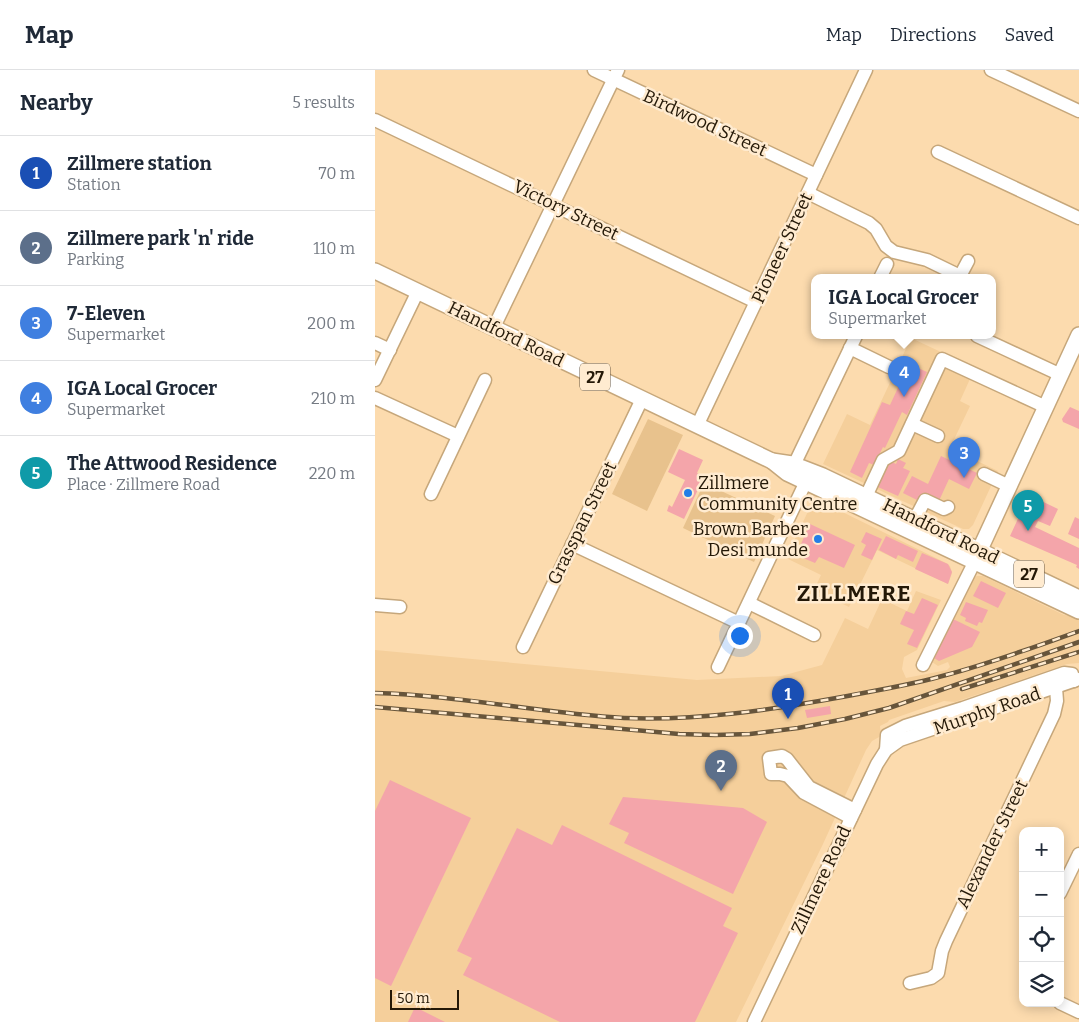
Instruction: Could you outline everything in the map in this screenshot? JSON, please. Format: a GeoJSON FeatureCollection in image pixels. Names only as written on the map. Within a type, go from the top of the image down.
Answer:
{"type":"FeatureCollection","features":[{"type":"Feature","properties":{"kind":"main road","name":"Handford Road"},"geometry":{"type":"LineString","coordinates":[[375,271],[494,327],[572,367],[772,461],[787,473],[809,477],[864,502],[977,555],[1077,606]]}},
{"type":"Feature","properties":{"kind":"main road"},"geometry":{"type":"LineString","coordinates":[[977,555],[1079,335]]}},
{"type":"Feature","properties":{"kind":"main road","name":"Handford Road"},"geometry":{"type":"LineString","coordinates":[[772,461],[794,465],[809,477]]}},
{"type":"Feature","properties":{"kind":"main road","name":"Handford Road"},"geometry":{"type":"LineString","coordinates":[[864,502],[915,519],[977,555]]}},
{"type":"Feature","properties":{"kind":"street","name":"Birdwood Street"},"geometry":{"type":"LineString","coordinates":[[594,70],[615,75],[817,175]]}},
{"type":"Feature","properties":{"kind":"street","name":"Pioneer Street"},"geometry":{"type":"LineString","coordinates":[[697,426],[866,70]]}},
{"type":"Feature","properties":{"kind":"street"},"geometry":{"type":"LineString","coordinates":[[991,70],[1079,111]]}},
{"type":"Feature","properties":{"kind":"street"},"geometry":{"type":"LineString","coordinates":[[494,327],[615,75]]}},
{"type":"Feature","properties":{"kind":"street","name":"Victory Street"},"geometry":{"type":"LineString","coordinates":[[375,120],[756,302]]}},
{"type":"Feature","properties":{"kind":"street"},"geometry":{"type":"LineString","coordinates":[[937,152],[1079,218]]}},
{"type":"Feature","properties":{"kind":"street"},"geometry":{"type":"LineString","coordinates":[[808,193],[869,223],[876,229],[886,246],[894,252],[927,260],[954,274]]}},
{"type":"Feature","properties":{"kind":"street"},"geometry":{"type":"LineString","coordinates":[[962,274],[968,261]]}},
{"type":"Feature","properties":{"kind":"street"},"geometry":{"type":"LineString","coordinates":[[882,274],[887,264]]}},
{"type":"Feature","properties":{"kind":"street"},"geometry":{"type":"LineString","coordinates":[[375,380],[418,291]]}},
{"type":"Feature","properties":{"kind":"street"},"geometry":{"type":"LineString","coordinates":[[794,465],[854,339]]}},
{"type":"Feature","properties":{"kind":"street"},"geometry":{"type":"LineString","coordinates":[[983,339],[1061,375]]}},
{"type":"Feature","properties":{"kind":"street"},"geometry":{"type":"LineString","coordinates":[[375,343],[389,350]]}},
{"type":"Feature","properties":{"kind":"street"},"geometry":{"type":"LineString","coordinates":[[850,348],[889,367]]}},
{"type":"Feature","properties":{"kind":"street"},"geometry":{"type":"LineString","coordinates":[[864,502],[883,460],[899,451],[942,359],[1045,407]]}},
{"type":"Feature","properties":{"kind":"street"},"geometry":{"type":"LineString","coordinates":[[431,494],[485,380]]}},
{"type":"Feature","properties":{"kind":"street"},"geometry":{"type":"LineString","coordinates":[[375,398],[458,436]]}},
{"type":"Feature","properties":{"kind":"street","name":"Grasspan Street"},"geometry":{"type":"LineString","coordinates":[[523,647],[641,399]]}},
{"type":"Feature","properties":{"kind":"street"},"geometry":{"type":"LineString","coordinates":[[912,424],[938,436]]}},
{"type":"Feature","properties":{"kind":"street"},"geometry":{"type":"LineString","coordinates":[[984,474],[1009,486]]}},
{"type":"Feature","properties":{"kind":"street"},"geometry":{"type":"LineString","coordinates":[[718,667],[809,477]]}},
{"type":"Feature","properties":{"kind":"street"},"geometry":{"type":"LineString","coordinates":[[915,519],[925,500],[944,509],[948,507]]}},
{"type":"Feature","properties":{"kind":"street"},"geometry":{"type":"LineString","coordinates":[[572,544],[739,623]]}},
{"type":"Feature","properties":{"kind":"street"},"geometry":{"type":"LineString","coordinates":[[923,665],[977,555]]}},
{"type":"Feature","properties":{"kind":"street"},"geometry":{"type":"LineString","coordinates":[[749,603],[814,635]]}},
{"type":"Feature","properties":{"kind":"street"},"geometry":{"type":"LineString","coordinates":[[375,605],[400,607]]}},
{"type":"Feature","properties":{"kind":"street"},"geometry":{"type":"LineString","coordinates":[[896,740],[1064,673],[1072,674],[1077,680]]}},
{"type":"Feature","properties":{"kind":"street","name":"Murphy Road"},"geometry":{"type":"LineString","coordinates":[[896,740],[1077,680]]}},
{"type":"Feature","properties":{"kind":"street","name":"Alexander Street"},"geometry":{"type":"LineString","coordinates":[[910,983],[931,978],[938,973],[943,946],[1054,714],[1057,701],[1056,688]]}},
{"type":"Feature","properties":{"kind":"street","name":"Zillmere Road"},"geometry":{"type":"LineString","coordinates":[[754,1022],[881,756],[896,740]]}},
{"type":"Feature","properties":{"kind":"street"},"geometry":{"type":"LineString","coordinates":[[782,756],[787,759],[809,787],[853,814],[804,793],[788,776],[771,774],[769,758],[782,756]]}},
{"type":"Feature","properties":{"kind":"street"},"geometry":{"type":"LineString","coordinates":[[1064,885],[1079,854]]}},
{"type":"Feature","properties":{"kind":"street"},"geometry":{"type":"LineString","coordinates":[[1064,1005],[1079,1012]]}},
{"type":"Feature","properties":{"kind":"shaded area"},"geometry":{"type":"Polygon","coordinates":[[[911,339],[1033,395],[970,379],[960,401],[970,406],[950,448],[998,471],[973,525],[969,529],[963,529],[823,464],[847,414],[870,425],[911,339]]]}},
{"type":"Feature","properties":{"kind":"shaded area"},"geometry":{"type":"Polygon","coordinates":[[[648,419],[683,435],[647,511],[612,494],[648,419]]]}},
{"type":"Feature","properties":{"kind":"shaded area"},"geometry":{"type":"Polygon","coordinates":[[[704,483],[775,516],[754,562],[683,528],[704,483]]]}},
{"type":"Feature","properties":{"kind":"shaded area"},"geometry":{"type":"Polygon","coordinates":[[[818,500],[946,563],[950,566],[952,573],[948,584],[877,550],[849,607],[814,590],[821,575],[786,558],[812,503],[818,500]]]}},
{"type":"Feature","properties":{"kind":"shaded area"},"geometry":{"type":"Polygon","coordinates":[[[977,576],[983,576],[1064,615],[1079,619],[1079,663],[1067,664],[955,702],[944,701],[889,720],[880,726],[881,736],[872,741],[866,750],[823,844],[736,1022],[375,1022],[375,650],[697,680],[781,676],[822,665],[845,618],[868,629],[882,599],[907,611],[916,591],[941,600],[917,650],[904,657],[902,669],[906,678],[947,670],[950,667],[948,662],[938,666],[932,662],[972,579],[977,576]]]}},
{"type":"Feature","properties":{"kind":"building"},"geometry":{"type":"Polygon","coordinates":[[[909,364],[927,372],[907,415],[902,412],[885,448],[883,447],[874,465],[869,463],[862,478],[850,472],[882,402],[890,405],[909,364]]]}},
{"type":"Feature","properties":{"kind":"building"},"geometry":{"type":"Polygon","coordinates":[[[1070,407],[1079,411],[1079,429],[1063,422],[1062,419],[1070,407]]]}},
{"type":"Feature","properties":{"kind":"building","name":"Zillmere Community Centre"},"geometry":{"type":"Polygon","coordinates":[[[679,449],[703,460],[697,473],[704,477],[684,519],[667,511],[669,505],[672,507],[685,480],[668,472],[679,449]]]}},
{"type":"Feature","properties":{"kind":"building"},"geometry":{"type":"Polygon","coordinates":[[[941,456],[977,473],[969,489],[949,479],[938,503],[919,501],[903,493],[912,476],[928,484],[941,456]]]}},
{"type":"Feature","properties":{"kind":"building"},"geometry":{"type":"Polygon","coordinates":[[[898,459],[906,463],[903,468],[910,471],[898,496],[878,487],[890,461],[896,464],[898,459]]]}},
{"type":"Feature","properties":{"kind":"building"},"geometry":{"type":"Polygon","coordinates":[[[1029,495],[1058,509],[1050,526],[1038,521],[1035,527],[1079,548],[1079,569],[1076,567],[1077,565],[1010,536],[1029,495]]]}},
{"type":"Feature","properties":{"kind":"building"},"geometry":{"type":"Polygon","coordinates":[[[1075,517],[1079,519],[1079,539],[1068,534],[1075,517]]]}},
{"type":"Feature","properties":{"kind":"building"},"geometry":{"type":"Polygon","coordinates":[[[810,524],[855,545],[844,568],[819,557],[815,563],[796,555],[810,524]]]}},
{"type":"Feature","properties":{"kind":"building"},"geometry":{"type":"Polygon","coordinates":[[[866,532],[882,539],[872,560],[861,555],[866,545],[861,542],[866,532]]]}},
{"type":"Feature","properties":{"kind":"building"},"geometry":{"type":"Polygon","coordinates":[[[886,536],[918,551],[913,562],[898,555],[896,559],[879,550],[886,536]]]}},
{"type":"Feature","properties":{"kind":"building"},"geometry":{"type":"Polygon","coordinates":[[[922,553],[948,564],[952,572],[948,584],[915,569],[922,553]]]}},
{"type":"Feature","properties":{"kind":"building"},"geometry":{"type":"Polygon","coordinates":[[[981,581],[1006,593],[998,608],[973,596],[981,581]]]}},
{"type":"Feature","properties":{"kind":"building"},"geometry":{"type":"Polygon","coordinates":[[[922,598],[938,605],[917,648],[907,644],[914,630],[900,624],[906,611],[914,614],[922,598]]]}},
{"type":"Feature","properties":{"kind":"building"},"geometry":{"type":"Polygon","coordinates":[[[966,602],[988,610],[982,623],[979,622],[977,626],[965,621],[966,618],[960,615],[966,602]]]}},
{"type":"Feature","properties":{"kind":"building"},"geometry":{"type":"Polygon","coordinates":[[[953,619],[980,632],[972,647],[939,661],[934,658],[953,619]]]}},
{"type":"Feature","properties":{"kind":"building"},"geometry":{"type":"Polygon","coordinates":[[[830,706],[831,714],[807,718],[805,710],[830,706]]]}},
{"type":"Feature","properties":{"kind":"building"},"geometry":{"type":"Polygon","coordinates":[[[390,780],[471,818],[391,986],[375,978],[375,811],[390,780]]]}},
{"type":"Feature","properties":{"kind":"building"},"geometry":{"type":"Polygon","coordinates":[[[623,797],[743,808],[767,822],[733,894],[624,843],[629,833],[609,824],[623,797]]]}},
{"type":"Feature","properties":{"kind":"building"},"geometry":{"type":"Polygon","coordinates":[[[562,825],[732,908],[723,926],[738,933],[695,1022],[560,1022],[463,975],[472,958],[457,951],[517,828],[552,845],[562,825]]]}},
{"type":"Feature","properties":{"kind":"building"},"geometry":{"type":"Polygon","coordinates":[[[415,1007],[445,1022],[408,1022],[415,1007]]]}},
{"type":"Feature","properties":{"kind":"railway"},"geometry":{"type":"LineString","coordinates":[[375,693],[437,697],[624,718],[679,718],[733,714],[842,697],[920,682],[996,660],[1079,631]]}},
{"type":"Feature","properties":{"kind":"railway"},"geometry":{"type":"LineString","coordinates":[[375,707],[679,734],[750,734],[798,728],[889,708],[1079,642]]}},
{"type":"Feature","properties":{"kind":"railway"},"geometry":{"type":"LineString","coordinates":[[962,689],[1079,652]]}},
{"type":"Feature","properties":{"kind":"place","name":"IGA Local Grocer"},"geometry":{"type":"Point","coordinates":[904,397]}},
{"type":"Feature","properties":{"kind":"place","name":"7-Eleven"},"geometry":{"type":"Point","coordinates":[964,478]}},
{"type":"Feature","properties":{"kind":"place","name":"Zillmere Community Centre"},"geometry":{"type":"Point","coordinates":[688,493]}},
{"type":"Feature","properties":{"kind":"place","name":"The Attwood Residence"},"geometry":{"type":"Point","coordinates":[1028,531]}},
{"type":"Feature","properties":{"kind":"place","name":"Brown Barber Desi munde"},"geometry":{"type":"Point","coordinates":[818,539]}},
{"type":"Feature","properties":{"kind":"place","name":"Zillmere station"},"geometry":{"type":"Point","coordinates":[788,719]}},
{"type":"Feature","properties":{"kind":"place","name":"Zillmere park 'n' ride"},"geometry":{"type":"Point","coordinates":[721,791]}},
{"type":"Feature","properties":{"kind":"district","name":"ZILLMERE"},"geometry":{"type":"Point","coordinates":[854,593]}}]}
